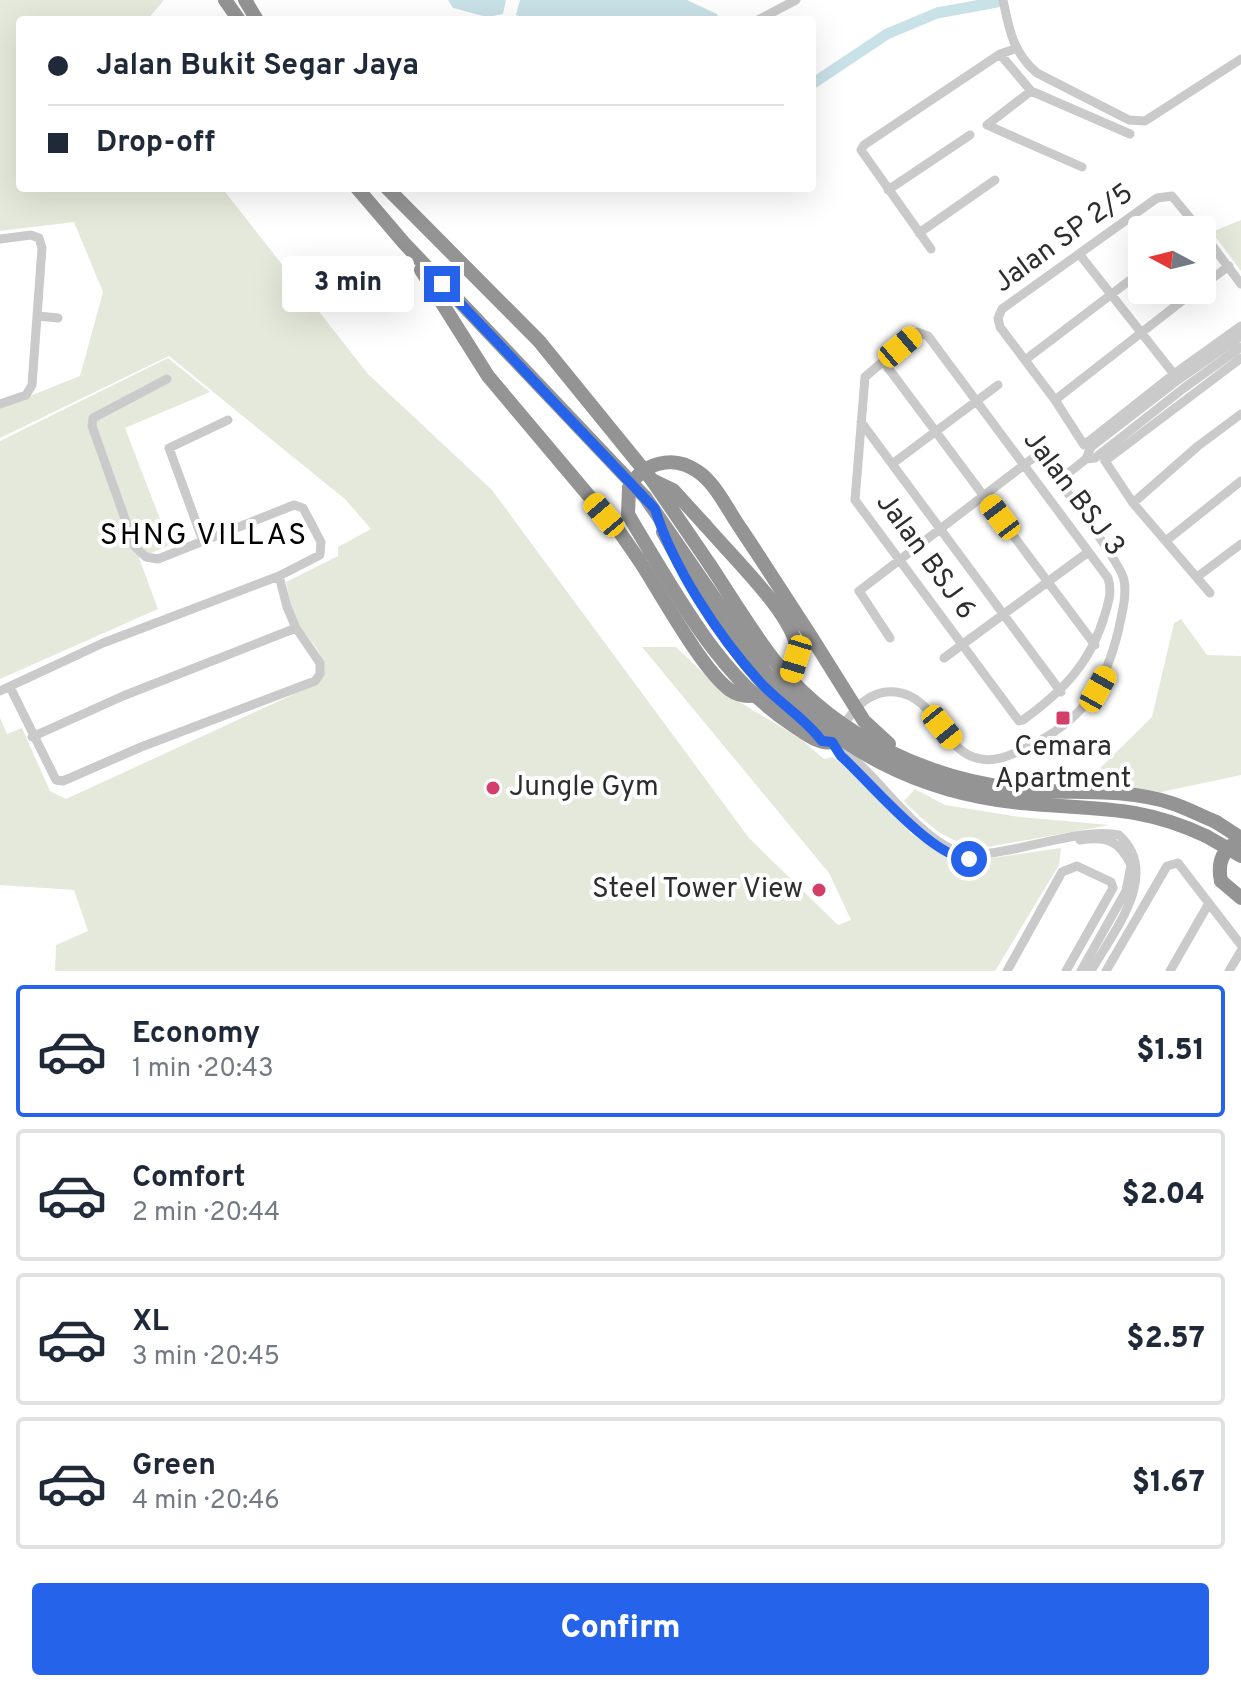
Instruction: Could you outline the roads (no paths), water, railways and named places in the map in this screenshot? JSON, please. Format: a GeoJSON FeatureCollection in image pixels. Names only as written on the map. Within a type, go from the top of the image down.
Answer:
{"type":"FeatureCollection","features":[{"type":"Feature","properties":{"kind":"highway"},"geometry":{"type":"LineString","coordinates":[[360,192],[404,243],[645,497],[766,673],[788,697],[846,743],[917,782],[954,793],[990,800],[1139,811],[1180,824],[1241,856]]}},
{"type":"Feature","properties":{"kind":"highway"},"geometry":{"type":"LineString","coordinates":[[391,192],[539,341],[652,480],[778,665],[834,717],[880,748],[926,768],[991,786],[1134,796],[1170,802],[1216,822],[1241,839],[1228,847],[1218,869],[1221,881],[1241,898]]}},
{"type":"Feature","properties":{"kind":"highway"},"geometry":{"type":"LineString","coordinates":[[404,243],[488,376],[621,534],[715,674],[731,690],[746,697],[759,695],[791,675],[796,659],[795,642],[784,619],[685,501],[673,490],[652,480]]}},
{"type":"Feature","properties":{"kind":"highway"},"geometry":{"type":"LineString","coordinates":[[817,736],[772,712],[743,685],[717,655],[686,609],[628,514],[629,488],[641,472],[667,462],[687,465],[699,472],[752,547],[864,721],[881,738],[926,768]]}},
{"type":"Feature","properties":{"kind":"highway"},"geometry":{"type":"LineString","coordinates":[[655,509],[662,530],[720,631],[759,681],[817,736]]}},
{"type":"Feature","properties":{"kind":"street"},"geometry":{"type":"LineString","coordinates":[[766,16],[796,0]]}},
{"type":"Feature","properties":{"kind":"street"},"geometry":{"type":"LineString","coordinates":[[1003,0],[1015,49],[1037,73],[1129,120],[1145,121],[1241,59]]}},
{"type":"Feature","properties":{"kind":"street"},"geometry":{"type":"LineString","coordinates":[[931,249],[863,155],[864,145],[1000,54],[1015,49]]}},
{"type":"Feature","properties":{"kind":"street"},"geometry":{"type":"LineString","coordinates":[[1000,54],[1031,91],[1130,134]]}},
{"type":"Feature","properties":{"kind":"street"},"geometry":{"type":"LineString","coordinates":[[1031,91],[987,125],[1082,167]]}},
{"type":"Feature","properties":{"kind":"street"},"geometry":{"type":"LineString","coordinates":[[888,190],[970,135]]}},
{"type":"Feature","properties":{"kind":"street"},"geometry":{"type":"LineString","coordinates":[[919,233],[995,180]]}},
{"type":"Feature","properties":{"kind":"street","name":"Jalan SP 2/5"},"geometry":{"type":"LineString","coordinates":[[1133,216],[1165,195],[1172,196],[1188,216]]}},
{"type":"Feature","properties":{"kind":"street","name":"Jalan SP 2/5"},"geometry":{"type":"LineString","coordinates":[[1025,360],[1000,327],[998,318],[1002,309],[1128,219]]}},
{"type":"Feature","properties":{"kind":"street"},"geometry":{"type":"LineString","coordinates":[[0,239],[31,235],[39,238],[42,248],[30,391],[0,404]]}},
{"type":"Feature","properties":{"kind":"street","name":"Jalan SP 2/5"},"geometry":{"type":"LineString","coordinates":[[1216,250],[1241,284]]}},
{"type":"Feature","properties":{"kind":"street"},"geometry":{"type":"LineString","coordinates":[[1080,255],[1178,380]]}},
{"type":"Feature","properties":{"kind":"street"},"geometry":{"type":"LineString","coordinates":[[1216,276],[1229,266]]}},
{"type":"Feature","properties":{"kind":"street"},"geometry":{"type":"LineString","coordinates":[[1128,281],[1025,360],[1084,445],[1241,336]]}},
{"type":"Feature","properties":{"kind":"street"},"geometry":{"type":"LineString","coordinates":[[1055,400],[1177,304]]}},
{"type":"Feature","properties":{"kind":"street"},"geometry":{"type":"LineString","coordinates":[[37,316],[58,318]]}},
{"type":"Feature","properties":{"kind":"street"},"geometry":{"type":"LineString","coordinates":[[1057,482],[1086,459],[1095,458],[1241,326]]}},
{"type":"Feature","properties":{"kind":"street","name":"Jalan BSJ 6"},"geometry":{"type":"LineString","coordinates":[[922,333],[917,332],[865,377],[855,500],[1019,721]]}},
{"type":"Feature","properties":{"kind":"street","name":"Jalan BSJ 3"},"geometry":{"type":"LineString","coordinates":[[922,333],[977,401],[1108,578],[1111,588],[1095,645],[1061,692],[1019,721]]}},
{"type":"Feature","properties":{"kind":"street"},"geometry":{"type":"LineString","coordinates":[[1178,380],[1241,347]]}},
{"type":"Feature","properties":{"kind":"street"},"geometry":{"type":"LineString","coordinates":[[1210,593],[1133,503],[1105,462],[1106,458],[1241,358]]}},
{"type":"Feature","properties":{"kind":"street"},"geometry":{"type":"LineString","coordinates":[[883,361],[1095,645]]}},
{"type":"Feature","properties":{"kind":"street"},"geometry":{"type":"LineString","coordinates":[[167,379],[93,418],[92,426],[135,547],[154,560],[288,506],[298,505],[303,508],[321,542],[320,555],[279,576],[145,626],[5,689],[56,780],[63,781],[141,747],[315,681],[320,674],[320,663],[296,628],[279,576]]}},
{"type":"Feature","properties":{"kind":"street"},"geometry":{"type":"LineString","coordinates":[[892,464],[998,385]]}},
{"type":"Feature","properties":{"kind":"street"},"geometry":{"type":"LineString","coordinates":[[1133,503],[1198,446],[1241,414]]}},
{"type":"Feature","properties":{"kind":"street"},"geometry":{"type":"LineString","coordinates":[[203,541],[169,448],[228,420]]}},
{"type":"Feature","properties":{"kind":"street"},"geometry":{"type":"LineString","coordinates":[[861,422],[1061,692]]}},
{"type":"Feature","properties":{"kind":"street"},"geometry":{"type":"LineString","coordinates":[[817,736],[856,706],[874,695],[890,691],[911,695],[926,707],[958,747],[974,757],[994,760],[1040,741],[1082,709],[1108,670],[1125,600],[1122,569],[1037,455],[859,591],[890,638]]}},
{"type":"Feature","properties":{"kind":"street"},"geometry":{"type":"LineString","coordinates":[[1167,540],[1241,481]]}},
{"type":"Feature","properties":{"kind":"street"},"geometry":{"type":"LineString","coordinates":[[1197,577],[1241,544]]}},
{"type":"Feature","properties":{"kind":"street"},"geometry":{"type":"LineString","coordinates":[[944,658],[1087,553]]}},
{"type":"Feature","properties":{"kind":"street"},"geometry":{"type":"LineString","coordinates":[[32,737],[123,696],[296,628]]}},
{"type":"Feature","properties":{"kind":"street"},"geometry":{"type":"LineString","coordinates":[[817,736],[912,827],[956,857],[983,858],[1096,838],[1116,842],[1131,865],[1130,879],[1081,971]]}},
{"type":"Feature","properties":{"kind":"street"},"geometry":{"type":"LineString","coordinates":[[817,736],[915,822],[958,851],[982,853],[1095,832],[1119,835],[1134,852],[1138,878],[1125,910],[1091,971]]}},
{"type":"Feature","properties":{"kind":"street"},"geometry":{"type":"LineString","coordinates":[[1106,971],[1167,866],[1178,863],[1241,948],[1229,971]]}},
{"type":"Feature","properties":{"kind":"street"},"geometry":{"type":"LineString","coordinates":[[1007,971],[1062,872],[1077,866],[1111,882],[1110,895],[1066,971]]}},
{"type":"Feature","properties":{"kind":"street"},"geometry":{"type":"LineString","coordinates":[[1170,971],[1209,903]]}},
{"type":"Feature","properties":{"kind":"water"},"geometry":{"type":"Polygon","coordinates":[[[448,0],[506,0],[503,14],[492,16],[453,8],[448,0]]]}},
{"type":"Feature","properties":{"kind":"water"},"geometry":{"type":"Polygon","coordinates":[[[520,0],[687,0],[718,16],[519,16],[516,15],[520,0]]]}},
{"type":"Feature","properties":{"kind":"waterway"},"geometry":{"type":"LineString","coordinates":[[816,81],[887,34],[937,13],[997,2]]}},
{"type":"Feature","properties":{"kind":"place","name":"Cemara Apartment"},"geometry":{"type":"Point","coordinates":[1063,718]}},
{"type":"Feature","properties":{"kind":"place","name":"Jungle Gym"},"geometry":{"type":"Point","coordinates":[493,788]}},
{"type":"Feature","properties":{"kind":"place","name":"Steel Tower View"},"geometry":{"type":"Point","coordinates":[819,890]}},
{"type":"Feature","properties":{"kind":"district","name":"SHNG VILLAS"},"geometry":{"type":"Point","coordinates":[204,536]}}]}
